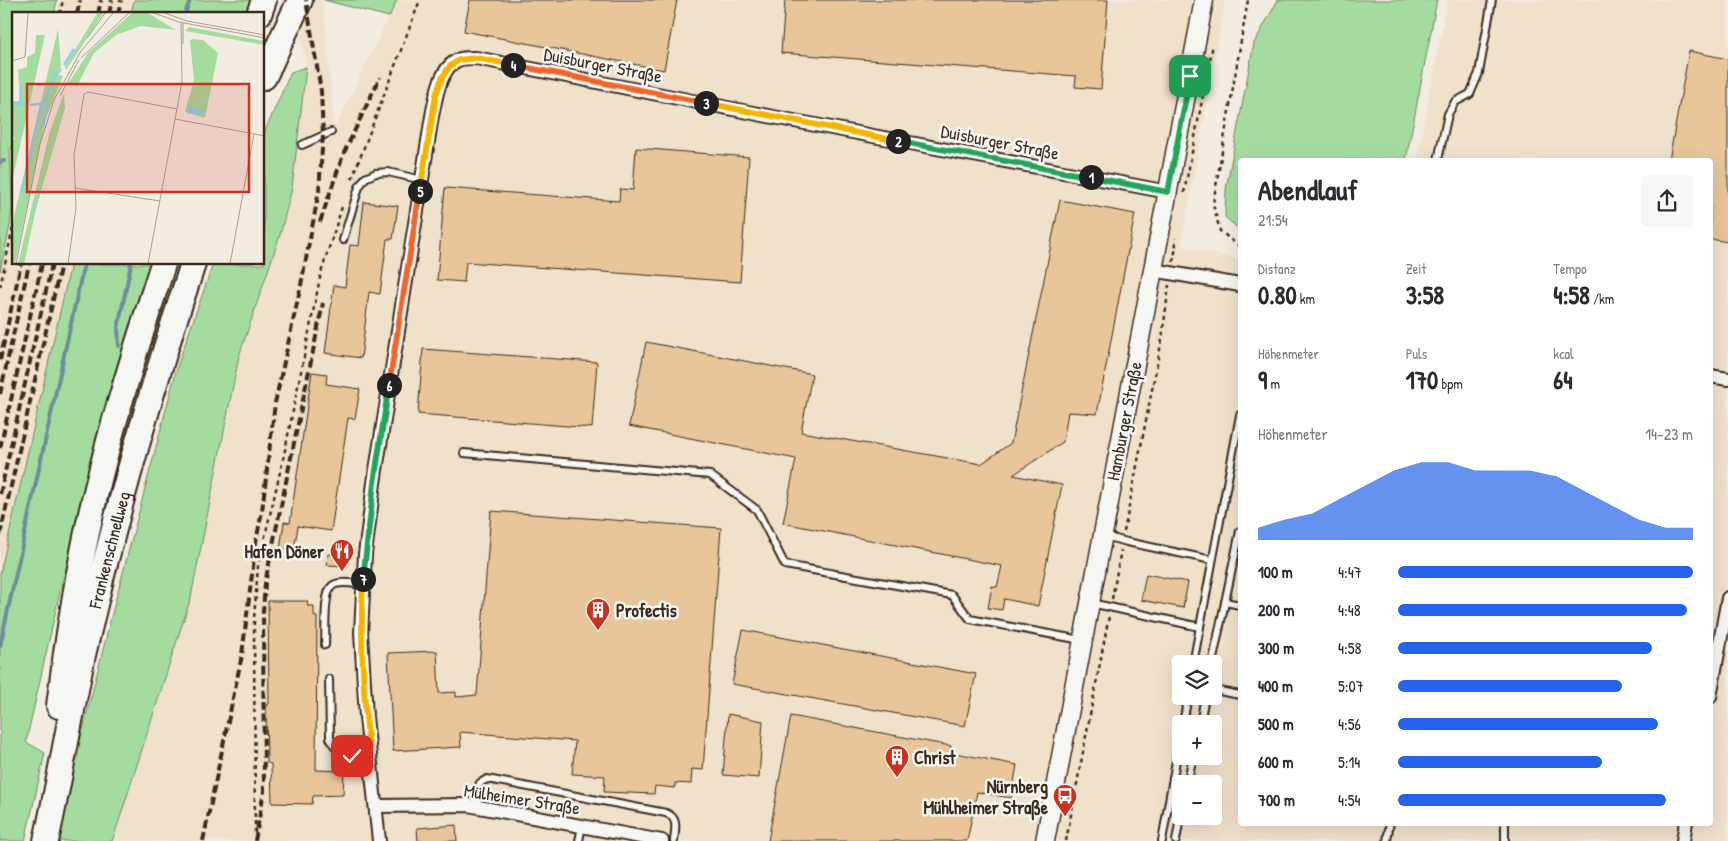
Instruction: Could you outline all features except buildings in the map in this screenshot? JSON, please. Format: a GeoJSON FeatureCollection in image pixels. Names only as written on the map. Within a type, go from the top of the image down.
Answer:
{"type":"FeatureCollection","features":[{"type":"Feature","properties":{"kind":"highway"},"geometry":{"type":"LineString","coordinates":[[265,75],[300,0]]}},
{"type":"Feature","properties":{"kind":"highway","name":"Frankenschnellweg"},"geometry":{"type":"LineString","coordinates":[[35,841],[49,775],[66,649],[89,523],[115,420],[163,265]]}},
{"type":"Feature","properties":{"kind":"highway","name":"Frankenschnellweg"},"geometry":{"type":"LineString","coordinates":[[46,841],[83,656],[101,581],[150,400],[193,265]]}},
{"type":"Feature","properties":{"kind":"street","name":"Hamburger Straße"},"geometry":{"type":"LineString","coordinates":[[1044,841],[1153,270],[1176,196],[1204,0]]}},
{"type":"Feature","properties":{"kind":"street","name":"Duisburger Straße"},"geometry":{"type":"LineString","coordinates":[[379,841],[366,717],[361,633],[365,554],[374,483],[432,116],[442,78],[449,67],[459,60],[476,58],[1176,196]]}},
{"type":"Feature","properties":{"kind":"street"},"geometry":{"type":"LineString","coordinates":[[1153,270],[1238,286]]}},
{"type":"Feature","properties":{"kind":"street"},"geometry":{"type":"LineString","coordinates":[[1713,376],[1728,379]]}},
{"type":"Feature","properties":{"kind":"street"},"geometry":{"type":"LineString","coordinates":[[1713,680],[1728,598]]}},
{"type":"Feature","properties":{"kind":"street","name":"Mülheimer Straße"},"geometry":{"type":"LineString","coordinates":[[376,806],[468,805],[662,841]]}},
{"type":"Feature","properties":{"kind":"street"},"geometry":{"type":"LineString","coordinates":[[1682,841],[1685,826]]}},
{"type":"Feature","properties":{"kind":"lane"},"geometry":{"type":"LineString","coordinates":[[1438,158],[1448,114],[1455,102],[1470,94],[1479,73],[1492,0]]}},
{"type":"Feature","properties":{"kind":"lane"},"geometry":{"type":"LineString","coordinates":[[302,146],[331,132]]}},
{"type":"Feature","properties":{"kind":"lane"},"geometry":{"type":"LineString","coordinates":[[343,240],[359,187],[365,178],[376,173],[388,172],[422,180]]}},
{"type":"Feature","properties":{"kind":"lane"},"geometry":{"type":"LineString","coordinates":[[1195,655],[1238,425]]}},
{"type":"Feature","properties":{"kind":"lane"},"geometry":{"type":"LineString","coordinates":[[464,453],[710,475],[757,510],[785,565],[952,595],[970,619],[1083,641]]}},
{"type":"Feature","properties":{"kind":"lane"},"geometry":{"type":"LineString","coordinates":[[1102,536],[1212,560]]}},
{"type":"Feature","properties":{"kind":"lane"},"geometry":{"type":"LineString","coordinates":[[1214,655],[1238,540]]}},
{"type":"Feature","properties":{"kind":"lane"},"geometry":{"type":"LineString","coordinates":[[325,645],[327,593],[332,586],[342,583],[363,585]]}},
{"type":"Feature","properties":{"kind":"lane"},"geometry":{"type":"LineString","coordinates":[[1225,602],[1238,605]]}},
{"type":"Feature","properties":{"kind":"lane"},"geometry":{"type":"LineString","coordinates":[[1090,603],[1200,627]]}},
{"type":"Feature","properties":{"kind":"lane"},"geometry":{"type":"LineString","coordinates":[[329,679],[330,738],[334,747],[340,753],[352,756],[370,755]]}},
{"type":"Feature","properties":{"kind":"lane"},"geometry":{"type":"LineString","coordinates":[[1222,692],[1238,695]]}},
{"type":"Feature","properties":{"kind":"lane"},"geometry":{"type":"LineString","coordinates":[[1162,841],[1175,765]]}},
{"type":"Feature","properties":{"kind":"lane"},"geometry":{"type":"LineString","coordinates":[[476,807],[477,790],[480,783],[487,779],[666,813],[671,815],[676,822],[674,841]]}},
{"type":"Feature","properties":{"kind":"lane"},"geometry":{"type":"LineString","coordinates":[[1176,841],[1179,825]]}},
{"type":"Feature","properties":{"kind":"lane"},"geometry":{"type":"LineString","coordinates":[[579,841],[582,826]]}},
{"type":"Feature","properties":{"kind":"lane"},"geometry":{"type":"LineString","coordinates":[[1387,841],[1389,826]]}},
{"type":"Feature","properties":{"kind":"lane"},"geometry":{"type":"LineString","coordinates":[[1505,826],[1505,841]]}},
{"type":"Feature","properties":{"kind":"path"},"geometry":{"type":"LineString","coordinates":[[351,182],[420,0]]}},
{"type":"Feature","properties":{"kind":"path"},"geometry":{"type":"LineString","coordinates":[[1238,245],[1220,231],[1213,204],[1248,0]]}},
{"type":"Feature","properties":{"kind":"path"},"geometry":{"type":"LineString","coordinates":[[1176,196],[1214,38]]}},
{"type":"Feature","properties":{"kind":"path"},"geometry":{"type":"LineString","coordinates":[[255,841],[254,619],[258,566],[284,455],[321,273],[344,200]]}},
{"type":"Feature","properties":{"kind":"path"},"geometry":{"type":"LineString","coordinates":[[0,287],[12,232]]}},
{"type":"Feature","properties":{"kind":"path"},"geometry":{"type":"LineString","coordinates":[[1066,841],[1162,338],[1167,295],[1176,247],[1175,238]]}},
{"type":"Feature","properties":{"kind":"shaded area"},"geometry":{"type":"Polygon","coordinates":[[[60,0],[134,0],[131,12],[57,12],[60,0]]]}},
{"type":"Feature","properties":{"kind":"shaded area"},"geometry":{"type":"Polygon","coordinates":[[[294,0],[322,0],[326,27],[334,130],[397,0],[1225,0],[1181,246],[1238,260],[1238,826],[1713,826],[1713,158],[1417,158],[1448,0],[1728,0],[1728,841],[112,841],[191,597],[239,356],[280,235],[292,188],[306,67],[294,0]]]}},
{"type":"Feature","properties":{"kind":"shaded area"},"geometry":{"type":"Polygon","coordinates":[[[12,146],[12,206],[10,149],[12,146]]]}},
{"type":"Feature","properties":{"kind":"shaded area"},"geometry":{"type":"Polygon","coordinates":[[[12,206],[12,265],[71,265],[0,574],[0,271],[10,226],[12,206]]]}},
{"type":"Feature","properties":{"kind":"green space"},"geometry":{"type":"Polygon","coordinates":[[[0,0],[57,0],[54,12],[12,12],[12,146],[10,150],[12,206],[10,226],[0,271],[0,0]]]}},
{"type":"Feature","properties":{"kind":"green space"},"geometry":{"type":"Polygon","coordinates":[[[134,0],[254,0],[249,12],[131,12],[134,0]]]}},
{"type":"Feature","properties":{"kind":"green space"},"geometry":{"type":"Polygon","coordinates":[[[324,0],[397,0],[389,17],[324,0]]]}},
{"type":"Feature","properties":{"kind":"green space"},"geometry":{"type":"Polygon","coordinates":[[[1278,0],[1437,0],[1406,158],[1238,158],[1238,228],[1225,217],[1226,189],[1254,43],[1278,0]]]}},
{"type":"Feature","properties":{"kind":"green space"},"geometry":{"type":"Polygon","coordinates":[[[306,67],[292,188],[280,235],[239,356],[191,597],[112,841],[55,841],[178,364],[213,265],[265,265],[265,131],[291,72],[306,67]]]}},
{"type":"Feature","properties":{"kind":"green space"},"geometry":{"type":"Polygon","coordinates":[[[71,265],[151,265],[127,340],[61,587],[26,742],[45,753],[25,841],[0,841],[0,574],[71,265]]]}},
{"type":"Feature","properties":{"kind":"waterway"},"geometry":{"type":"LineString","coordinates":[[186,12],[190,0]]}},
{"type":"Feature","properties":{"kind":"waterway"},"geometry":{"type":"LineString","coordinates":[[0,162],[4,161]]}},
{"type":"Feature","properties":{"kind":"waterway"},"geometry":{"type":"LineString","coordinates":[[0,646],[84,265]]}},
{"type":"Feature","properties":{"kind":"waterway"},"geometry":{"type":"LineString","coordinates":[[119,346],[118,328],[131,265]]}},
{"type":"Feature","properties":{"kind":"railway"},"geometry":{"type":"LineString","coordinates":[[77,12],[80,0]]}},
{"type":"Feature","properties":{"kind":"railway"},"geometry":{"type":"LineString","coordinates":[[98,12],[101,0]]}},
{"type":"Feature","properties":{"kind":"railway"},"geometry":{"type":"LineString","coordinates":[[109,12],[112,0]]}},
{"type":"Feature","properties":{"kind":"railway"},"geometry":{"type":"LineString","coordinates":[[118,12],[121,0]]}},
{"type":"Feature","properties":{"kind":"railway"},"geometry":{"type":"LineString","coordinates":[[203,841],[242,655],[275,403],[319,191],[323,135],[321,91],[306,0]]}},
{"type":"Feature","properties":{"kind":"railway"},"geometry":{"type":"LineString","coordinates":[[320,222],[343,155],[380,77]]}},
{"type":"Feature","properties":{"kind":"railway"},"geometry":{"type":"LineString","coordinates":[[0,360],[21,265]]}},
{"type":"Feature","properties":{"kind":"railway"},"geometry":{"type":"LineString","coordinates":[[0,394],[29,265]]}},
{"type":"Feature","properties":{"kind":"railway"},"geometry":{"type":"LineString","coordinates":[[0,448],[42,265]]}},
{"type":"Feature","properties":{"kind":"railway"},"geometry":{"type":"LineString","coordinates":[[0,494],[52,265]]}},
{"type":"Feature","properties":{"kind":"railway"},"geometry":{"type":"LineString","coordinates":[[0,535],[61,265]]}},
{"type":"Feature","properties":{"kind":"railway"},"geometry":{"type":"LineString","coordinates":[[255,841],[264,791],[263,612],[265,583],[323,303]]}},
{"type":"Feature","properties":{"kind":"place","name":"Hafen Döner"},"geometry":{"type":"Point","coordinates":[342,572]}},
{"type":"Feature","properties":{"kind":"place","name":"Profectis"},"geometry":{"type":"Point","coordinates":[598,631]}},
{"type":"Feature","properties":{"kind":"place","name":"Christ"},"geometry":{"type":"Point","coordinates":[897,778]}},
{"type":"Feature","properties":{"kind":"place","name":"Nürnberg Mühlheimer Straße"},"geometry":{"type":"Point","coordinates":[1065,817]}},
{"type":"Feature","properties":{"kind":"route"},"geometry":{"type":"LineString","coordinates":[[352,756],[370,755],[361,633],[365,554],[374,483],[432,116],[436,95],[442,78],[449,67],[459,60],[476,58],[1168,192],[1190,76]]}}]}
